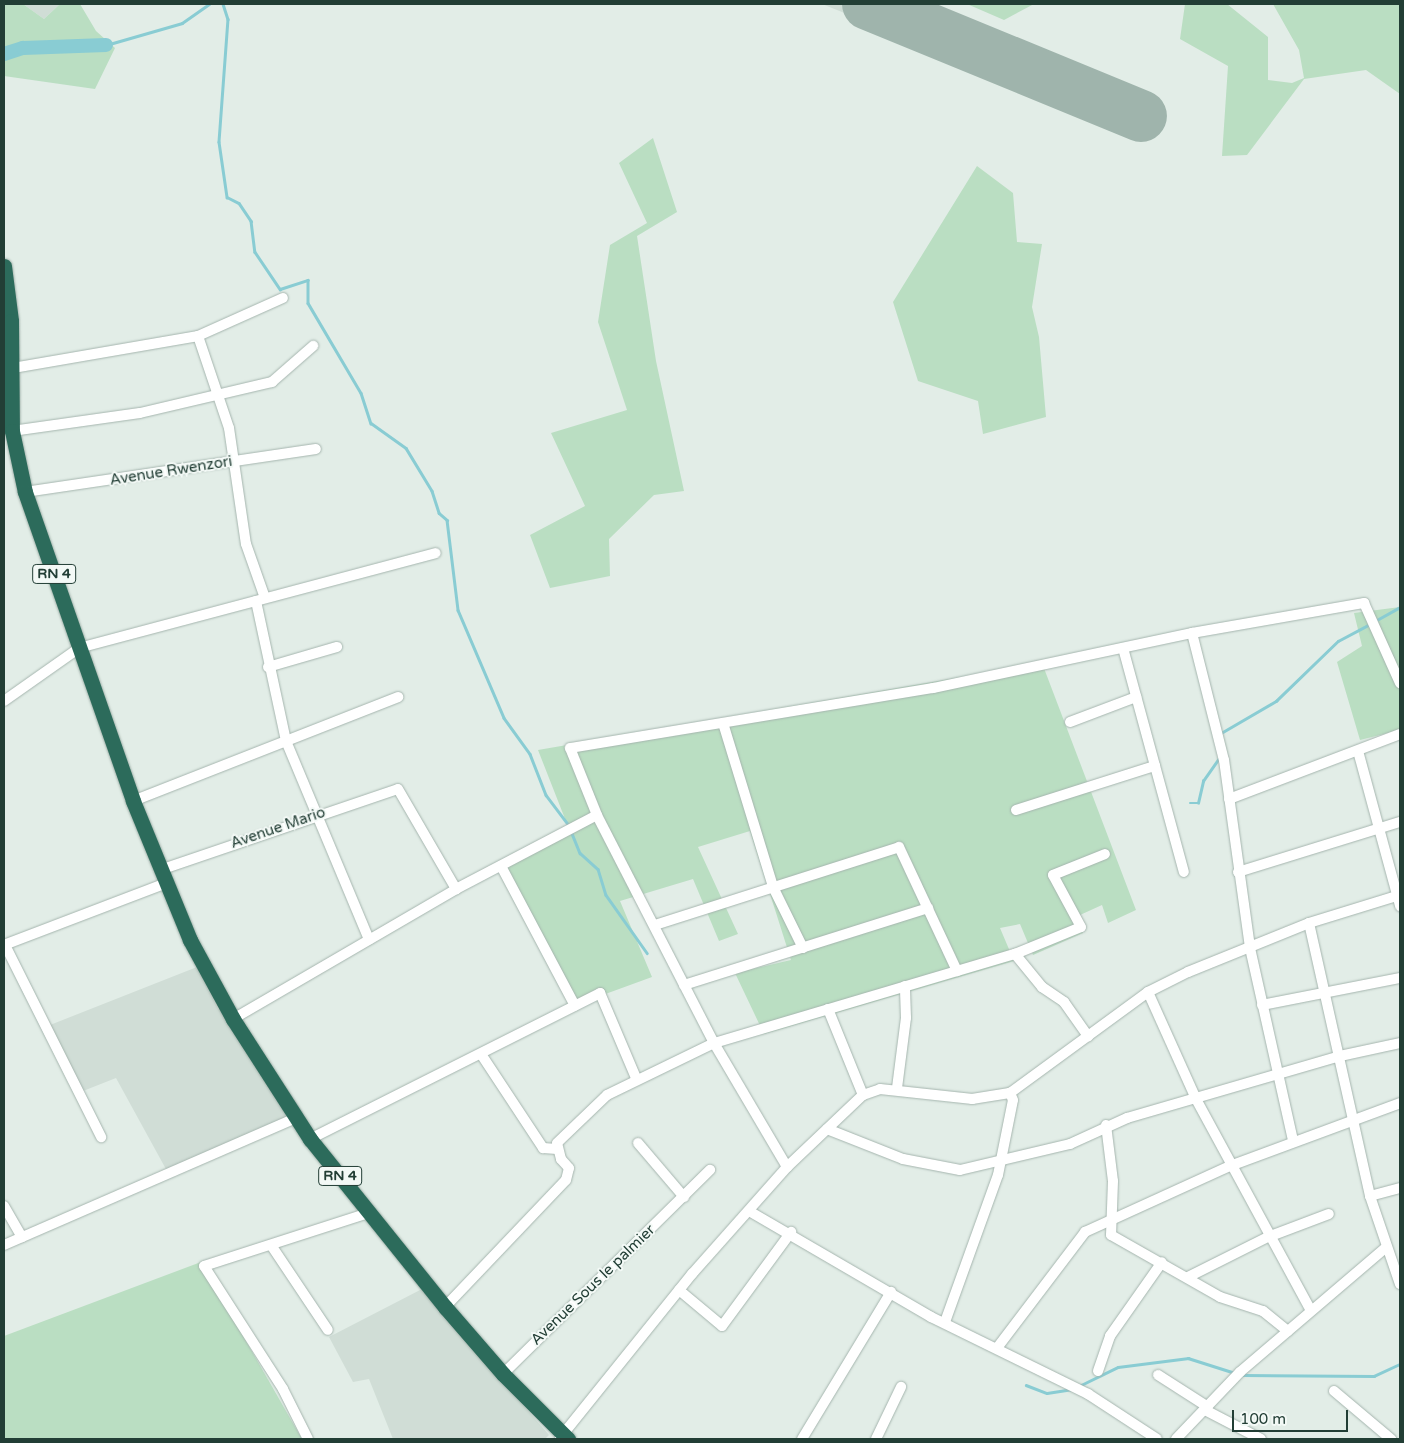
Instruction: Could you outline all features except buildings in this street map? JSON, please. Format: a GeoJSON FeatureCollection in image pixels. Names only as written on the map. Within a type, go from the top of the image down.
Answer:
{"type":"FeatureCollection","features":[{"type":"Feature","properties":{"kind":"highway","name":"RN 4"},"geometry":{"type":"LineString","coordinates":[[4,266],[13,368],[12,431],[25,492],[133,801],[162,877],[233,1019],[310,1139],[445,1307],[502,1374],[563,1438]]}},
{"type":"Feature","properties":{"kind":"street"},"geometry":{"type":"LineString","coordinates":[[13,368],[198,336],[283,298]]}},
{"type":"Feature","properties":{"kind":"street"},"geometry":{"type":"LineString","coordinates":[[198,336],[220,394],[234,461],[246,544],[260,600],[268,667],[286,742],[369,939]]}},
{"type":"Feature","properties":{"kind":"street"},"geometry":{"type":"LineString","coordinates":[[12,431],[140,412],[272,382],[313,346]]}},
{"type":"Feature","properties":{"kind":"street","name":"Avenue Rwenzori"},"geometry":{"type":"LineString","coordinates":[[25,492],[316,449]]}},
{"type":"Feature","properties":{"kind":"street"},"geometry":{"type":"LineString","coordinates":[[4,701],[79,648],[436,553]]}},
{"type":"Feature","properties":{"kind":"street"},"geometry":{"type":"LineString","coordinates":[[787,1167],[714,1043],[684,986],[655,925],[597,815],[570,748],[933,688],[1192,633],[1364,603],[1400,683]]}},
{"type":"Feature","properties":{"kind":"street"},"geometry":{"type":"LineString","coordinates":[[1192,633],[1224,760],[1250,948],[1293,1141]]}},
{"type":"Feature","properties":{"kind":"street"},"geometry":{"type":"LineString","coordinates":[[268,667],[337,647]]}},
{"type":"Feature","properties":{"kind":"street"},"geometry":{"type":"LineString","coordinates":[[1124,648],[1184,872]]}},
{"type":"Feature","properties":{"kind":"street"},"geometry":{"type":"LineString","coordinates":[[133,801],[398,697]]}},
{"type":"Feature","properties":{"kind":"street"},"geometry":{"type":"LineString","coordinates":[[1070,722],[1136,698]]}},
{"type":"Feature","properties":{"kind":"street"},"geometry":{"type":"LineString","coordinates":[[723,723],[773,887],[803,948]]}},
{"type":"Feature","properties":{"kind":"street"},"geometry":{"type":"LineString","coordinates":[[1229,799],[1400,734]]}},
{"type":"Feature","properties":{"kind":"street"},"geometry":{"type":"LineString","coordinates":[[563,1438],[679,1290],[787,1167],[863,1096],[897,1088],[972,1099],[1010,1093],[1148,992],[1309,923],[1399,899],[1358,751]]}},
{"type":"Feature","properties":{"kind":"street"},"geometry":{"type":"LineString","coordinates":[[1016,810],[1155,766]]}},
{"type":"Feature","properties":{"kind":"street","name":"Avenue Mario"},"geometry":{"type":"LineString","coordinates":[[4,945],[162,877],[317,814],[398,789],[456,889]]}},
{"type":"Feature","properties":{"kind":"street"},"geometry":{"type":"LineString","coordinates":[[233,1019],[456,889],[597,815]]}},
{"type":"Feature","properties":{"kind":"street"},"geometry":{"type":"LineString","coordinates":[[1238,872],[1400,822]]}},
{"type":"Feature","properties":{"kind":"street"},"geometry":{"type":"LineString","coordinates":[[655,925],[899,847],[957,971]]}},
{"type":"Feature","properties":{"kind":"street"},"geometry":{"type":"LineString","coordinates":[[445,1307],[566,1180],[570,1168],[558,1149],[557,1143],[577,1120],[636,1078],[714,1043],[1016,954],[1081,927],[1053,875],[1105,854]]}},
{"type":"Feature","properties":{"kind":"street"},"geometry":{"type":"LineString","coordinates":[[501,866],[575,1006]]}},
{"type":"Feature","properties":{"kind":"street"},"geometry":{"type":"LineString","coordinates":[[684,986],[928,908]]}},
{"type":"Feature","properties":{"kind":"street"},"geometry":{"type":"LineString","coordinates":[[1309,923],[1356,1117],[1370,1196],[1385,1248],[1400,1284]]}},
{"type":"Feature","properties":{"kind":"street"},"geometry":{"type":"LineString","coordinates":[[4,945],[101,1137]]}},
{"type":"Feature","properties":{"kind":"street"},"geometry":{"type":"LineString","coordinates":[[1016,954],[1042,988],[1064,1002],[1088,1036]]}},
{"type":"Feature","properties":{"kind":"street"},"geometry":{"type":"LineString","coordinates":[[1262,1005],[1400,978]]}},
{"type":"Feature","properties":{"kind":"street"},"geometry":{"type":"LineString","coordinates":[[897,1088],[906,1018],[905,986]]}},
{"type":"Feature","properties":{"kind":"street"},"geometry":{"type":"LineString","coordinates":[[1148,992],[1196,1100],[1268,1237],[1310,1309]]}},
{"type":"Feature","properties":{"kind":"street"},"geometry":{"type":"LineString","coordinates":[[310,1139],[600,993],[636,1078]]}},
{"type":"Feature","properties":{"kind":"street"},"geometry":{"type":"LineString","coordinates":[[828,1009],[863,1096]]}},
{"type":"Feature","properties":{"kind":"street"},"geometry":{"type":"LineString","coordinates":[[827,1129],[945,1170],[989,1164],[1003,1158],[1070,1144],[1106,1125],[1196,1100],[1277,1074],[1340,1056],[1400,1043]]}},
{"type":"Feature","properties":{"kind":"street"},"geometry":{"type":"LineString","coordinates":[[481,1054],[543,1148],[558,1149]]}},
{"type":"Feature","properties":{"kind":"street"},"geometry":{"type":"LineString","coordinates":[[945,1322],[1003,1158],[1013,1100],[1010,1093]]}},
{"type":"Feature","properties":{"kind":"street"},"geometry":{"type":"LineString","coordinates":[[997,1348],[1085,1232],[1230,1166],[1356,1117],[1400,1103]]}},
{"type":"Feature","properties":{"kind":"street"},"geometry":{"type":"LineString","coordinates":[[4,1245],[296,1118]]}},
{"type":"Feature","properties":{"kind":"street"},"geometry":{"type":"LineString","coordinates":[[1106,1125],[1112,1219],[1111,1235],[1162,1262],[1220,1297],[1263,1311],[1288,1331]]}},
{"type":"Feature","properties":{"kind":"street"},"geometry":{"type":"LineString","coordinates":[[638,1143],[684,1197]]}},
{"type":"Feature","properties":{"kind":"street","name":"Avenue Sous le palmier"},"geometry":{"type":"LineString","coordinates":[[502,1374],[710,1170]]}},
{"type":"Feature","properties":{"kind":"street"},"geometry":{"type":"LineString","coordinates":[[1370,1196],[1400,1188]]}},
{"type":"Feature","properties":{"kind":"street"},"geometry":{"type":"LineString","coordinates":[[4,1206],[22,1237]]}},
{"type":"Feature","properties":{"kind":"street"},"geometry":{"type":"LineString","coordinates":[[750,1211],[790,1232],[945,1322],[1088,1394],[1157,1439]]}},
{"type":"Feature","properties":{"kind":"street"},"geometry":{"type":"LineString","coordinates":[[306,1439],[282,1388],[204,1266],[368,1213]]}},
{"type":"Feature","properties":{"kind":"street"},"geometry":{"type":"LineString","coordinates":[[1188,1277],[1268,1237],[1329,1214]]}},
{"type":"Feature","properties":{"kind":"street"},"geometry":{"type":"LineString","coordinates":[[679,1290],[722,1326],[790,1232]]}},
{"type":"Feature","properties":{"kind":"street"},"geometry":{"type":"LineString","coordinates":[[271,1244],[328,1330]]}},
{"type":"Feature","properties":{"kind":"street"},"geometry":{"type":"LineString","coordinates":[[1176,1439],[1310,1309],[1385,1248]]}},
{"type":"Feature","properties":{"kind":"street"},"geometry":{"type":"LineString","coordinates":[[1098,1371],[1110,1336],[1162,1262]]}},
{"type":"Feature","properties":{"kind":"street"},"geometry":{"type":"LineString","coordinates":[[802,1439],[891,1292]]}},
{"type":"Feature","properties":{"kind":"street"},"geometry":{"type":"LineString","coordinates":[[1158,1375],[1207,1408],[1261,1439]]}},
{"type":"Feature","properties":{"kind":"street"},"geometry":{"type":"LineString","coordinates":[[876,1439],[902,1387]]}},
{"type":"Feature","properties":{"kind":"street"},"geometry":{"type":"LineString","coordinates":[[1334,1391],[1391,1439]]}},
{"type":"Feature","properties":{"kind":"shaded area"},"geometry":{"type":"Polygon","coordinates":[[[23,4],[60,4],[44,19],[23,4]]]}},
{"type":"Feature","properties":{"kind":"shaded area"},"geometry":{"type":"Polygon","coordinates":[[[822,4],[909,4],[1159,107],[1146,134],[822,4]]]}},
{"type":"Feature","properties":{"kind":"shaded area"},"geometry":{"type":"Polygon","coordinates":[[[197,967],[218,1009],[240,1018],[303,1112],[167,1171],[116,1078],[83,1091],[50,1025],[197,967]]]}},
{"type":"Feature","properties":{"kind":"shaded area"},"geometry":{"type":"Polygon","coordinates":[[[422,1289],[549,1435],[545,1439],[393,1439],[369,1379],[353,1382],[329,1337],[422,1289]]]}},
{"type":"Feature","properties":{"kind":"green space"},"geometry":{"type":"Polygon","coordinates":[[[4,4],[23,4],[44,19],[60,4],[80,4],[96,31],[115,48],[95,89],[4,76],[4,4]]]}},
{"type":"Feature","properties":{"kind":"green space"},"geometry":{"type":"Polygon","coordinates":[[[967,4],[1034,4],[1004,20],[967,4]]]}},
{"type":"Feature","properties":{"kind":"green space"},"geometry":{"type":"Polygon","coordinates":[[[1185,4],[1227,4],[1268,37],[1268,80],[1292,83],[1304,78],[1299,50],[1273,4],[1400,4],[1400,94],[1366,70],[1304,79],[1247,155],[1222,156],[1228,66],[1180,39],[1185,4]]]}},
{"type":"Feature","properties":{"kind":"green space"},"geometry":{"type":"Polygon","coordinates":[[[653,138],[677,212],[637,236],[656,361],[684,491],[654,495],[609,539],[610,576],[550,588],[530,535],[585,506],[551,433],[627,410],[598,322],[610,245],[647,223],[619,163],[653,138]]]}},
{"type":"Feature","properties":{"kind":"green space"},"geometry":{"type":"Polygon","coordinates":[[[977,166],[1013,193],[1017,242],[1042,244],[1032,307],[1039,337],[1046,417],[983,434],[978,401],[918,381],[893,302],[977,166]]]}},
{"type":"Feature","properties":{"kind":"green space"},"geometry":{"type":"Polygon","coordinates":[[[1400,607],[1400,730],[1360,740],[1337,662],[1362,646],[1354,613],[1400,607]]]}},
{"type":"Feature","properties":{"kind":"green space"},"geometry":{"type":"Polygon","coordinates":[[[1042,663],[1136,910],[1108,923],[1102,905],[1080,915],[1083,933],[1033,955],[1020,924],[1000,928],[1014,961],[764,1034],[735,973],[791,960],[750,831],[698,847],[738,934],[719,941],[693,879],[620,901],[652,977],[578,1004],[505,865],[569,829],[538,750],[1042,663]]]}},
{"type":"Feature","properties":{"kind":"green space"},"geometry":{"type":"Polygon","coordinates":[[[201,1262],[302,1439],[4,1439],[4,1336],[201,1262]]]}},
{"type":"Feature","properties":{"kind":"waterway"},"geometry":{"type":"LineString","coordinates":[[106,45],[182,23],[209,4]]}},
{"type":"Feature","properties":{"kind":"waterway"},"geometry":{"type":"LineString","coordinates":[[223,4],[228,19],[219,142],[227,197],[239,203],[251,221],[255,252],[280,289],[308,280],[308,303],[361,393],[371,423],[406,448],[432,491],[439,513],[447,520],[458,610],[504,718],[530,754],[546,795],[569,826]]}},
{"type":"Feature","properties":{"kind":"waterway"},"geometry":{"type":"LineString","coordinates":[[4,54],[23,48],[106,45]]}},
{"type":"Feature","properties":{"kind":"waterway"},"geometry":{"type":"LineString","coordinates":[[1375,621],[1400,607]]}},
{"type":"Feature","properties":{"kind":"waterway"},"geometry":{"type":"LineString","coordinates":[[1221,733],[1276,701],[1338,641],[1370,624]]}},
{"type":"Feature","properties":{"kind":"waterway"},"geometry":{"type":"LineString","coordinates":[[1190,803],[1198,803],[1203,781],[1219,758]]}},
{"type":"Feature","properties":{"kind":"waterway"},"geometry":{"type":"LineString","coordinates":[[571,831],[580,853],[598,869],[606,895],[647,953]]}},
{"type":"Feature","properties":{"kind":"waterway"},"geometry":{"type":"LineString","coordinates":[[1079,1386],[1118,1367],[1188,1358],[1235,1373]]}},
{"type":"Feature","properties":{"kind":"waterway"},"geometry":{"type":"LineString","coordinates":[[1243,1375],[1374,1376],[1400,1364]]}},
{"type":"Feature","properties":{"kind":"waterway"},"geometry":{"type":"LineString","coordinates":[[1026,1385],[1047,1393],[1071,1389]]}},
{"type":"Feature","properties":{"kind":"runway"},"geometry":{"type":"LineString","coordinates":[[868,4],[1141,116]]}}]}
